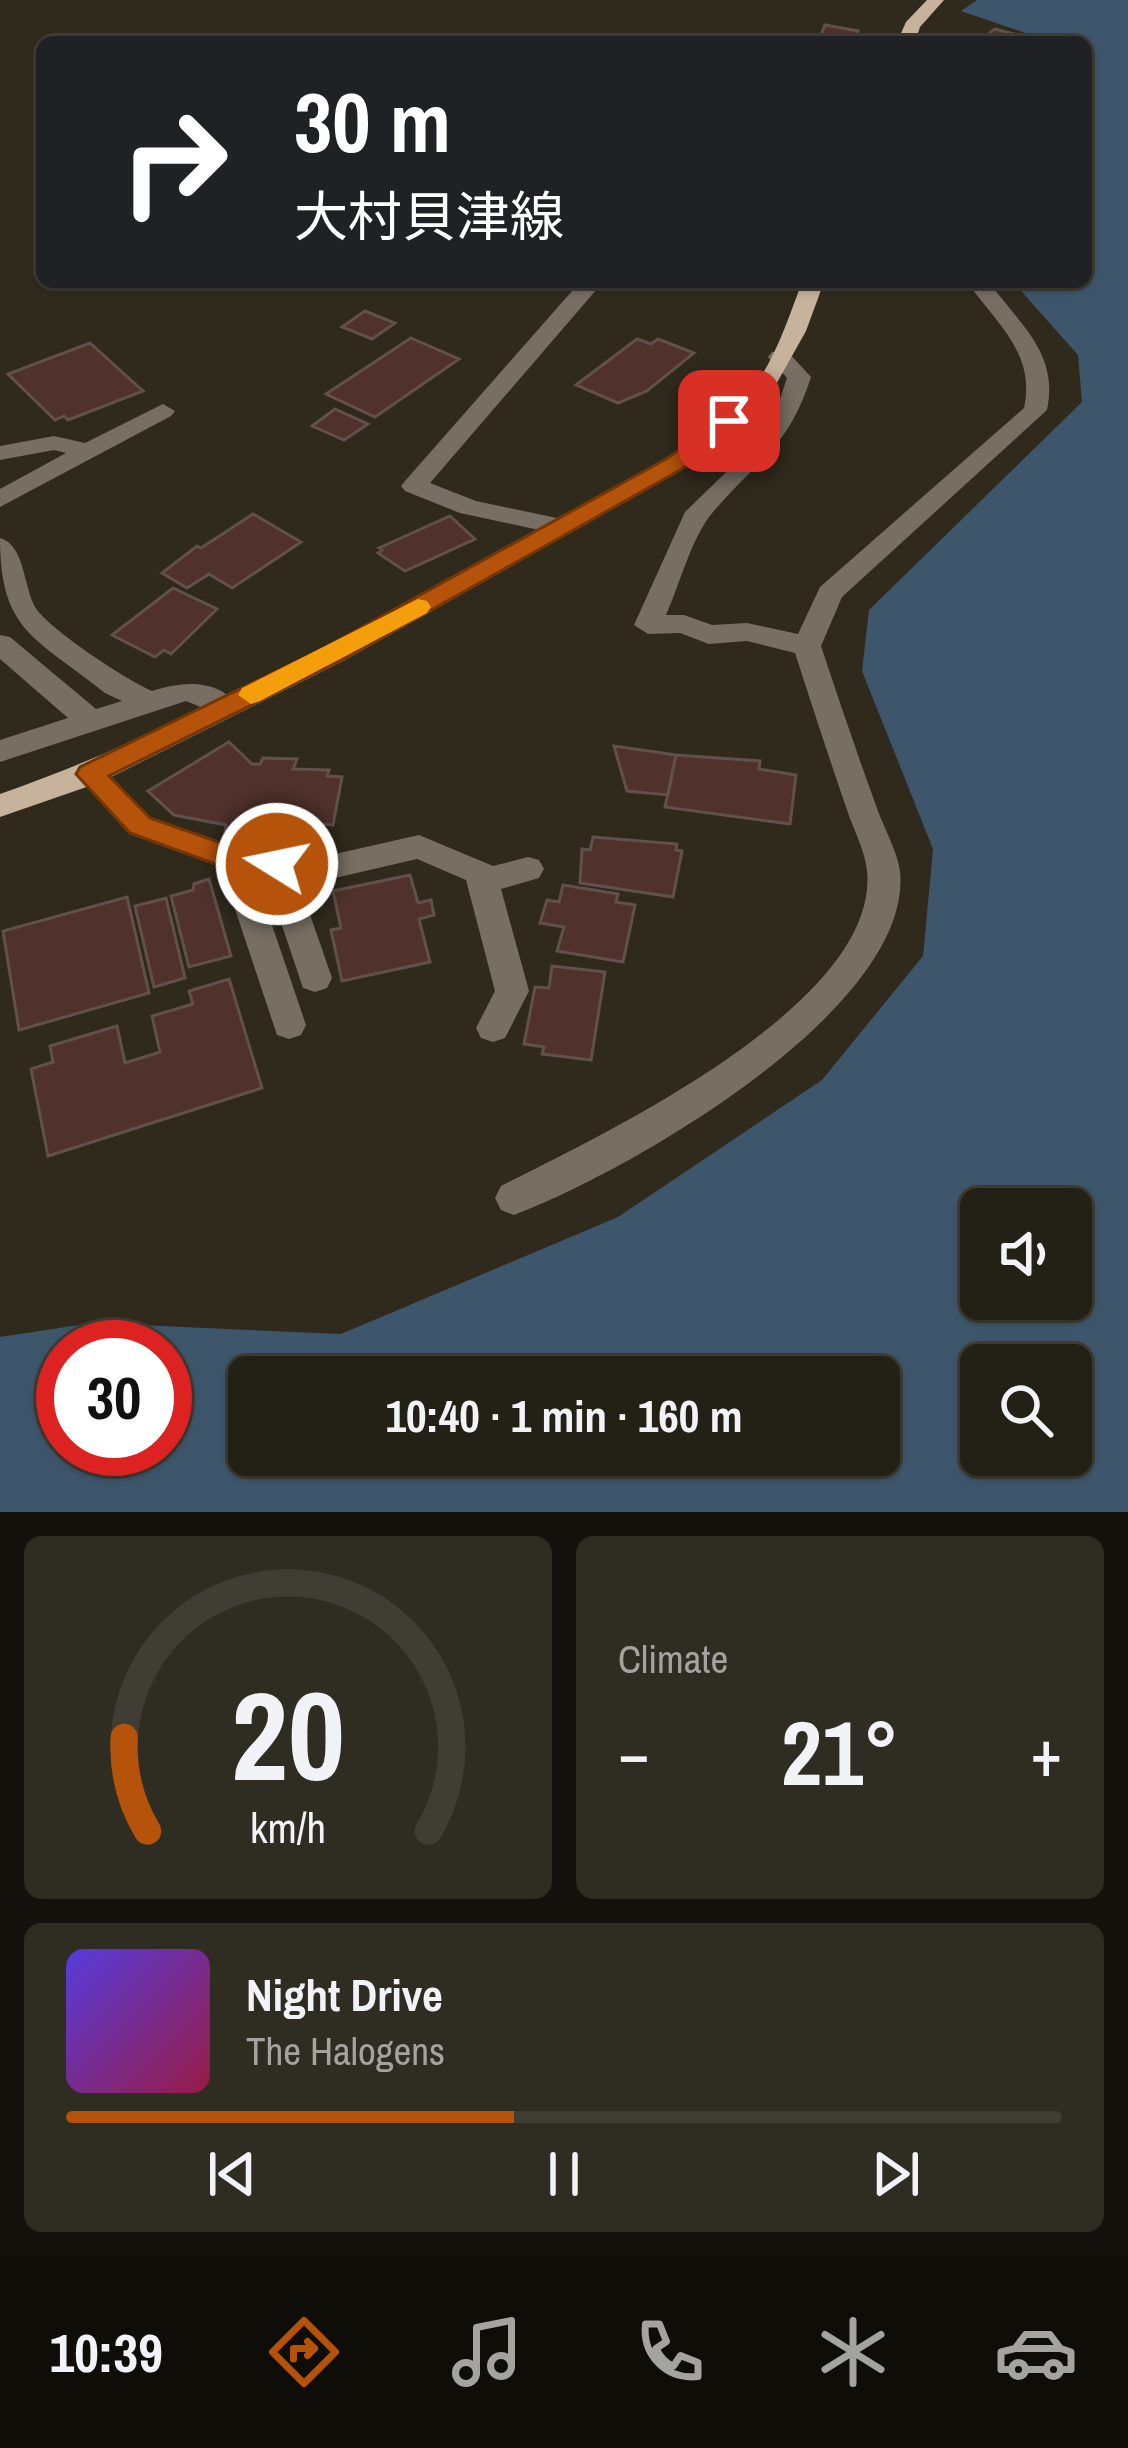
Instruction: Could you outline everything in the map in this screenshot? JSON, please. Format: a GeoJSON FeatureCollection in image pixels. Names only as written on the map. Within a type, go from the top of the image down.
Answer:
{"type":"FeatureCollection","features":[{"type":"Feature","properties":{"kind":"main road"},"geometry":{"type":"LineString","coordinates":[[908,36],[936,0]]}},
{"type":"Feature","properties":{"kind":"main road"},"geometry":{"type":"LineString","coordinates":[[0,806],[90,774],[337,652],[674,464],[757,399],[811,288]]}},
{"type":"Feature","properties":{"kind":"street"},"geometry":{"type":"LineString","coordinates":[[562,527],[469,507],[414,486],[587,288]]}},
{"type":"Feature","properties":{"kind":"street"},"geometry":{"type":"LineString","coordinates":[[514,1198],[629,1140],[745,1066],[840,988],[879,921],[885,876],[807,646],[830,593],[1035,410],[1042,366],[982,288]]}},
{"type":"Feature","properties":{"kind":"street"},"geometry":{"type":"LineString","coordinates":[[780,357],[799,377],[789,408],[759,454],[698,512],[648,625],[684,624],[709,634],[747,632],[807,646]]}},
{"type":"Feature","properties":{"kind":"street"},"geometry":{"type":"LineString","coordinates":[[0,499],[163,411]]}},
{"type":"Feature","properties":{"kind":"street"},"geometry":{"type":"LineString","coordinates":[[0,453],[54,443],[85,451]]}},
{"type":"Feature","properties":{"kind":"street"},"geometry":{"type":"LineString","coordinates":[[0,546],[25,614],[115,686],[150,702]]}},
{"type":"Feature","properties":{"kind":"street"},"geometry":{"type":"LineString","coordinates":[[0,644],[92,722]]}},
{"type":"Feature","properties":{"kind":"street"},"geometry":{"type":"LineString","coordinates":[[0,751],[188,690],[225,707]]}},
{"type":"Feature","properties":{"kind":"street"},"geometry":{"type":"LineString","coordinates":[[90,774],[140,826],[234,860],[335,866],[418,847],[480,872],[512,992],[493,1028]]}},
{"type":"Feature","properties":{"kind":"street"},"geometry":{"type":"LineString","coordinates":[[234,860],[289,1025]]}},
{"type":"Feature","properties":{"kind":"street"},"geometry":{"type":"LineString","coordinates":[[277,864],[315,977]]}},
{"type":"Feature","properties":{"kind":"street"},"geometry":{"type":"LineString","coordinates":[[482,882],[528,868]]}},
{"type":"Feature","properties":{"kind":"water"},"geometry":{"type":"Polygon","coordinates":[[[977,0],[1128,0],[1128,1512],[0,1512],[0,1337],[36,1332],[36,1476],[192,1476],[192,1327],[341,1334],[618,1217],[822,1080],[923,956],[933,849],[862,671],[869,610],[1082,402],[1078,355],[1018,288],[1092,288],[1092,36],[1034,36],[961,11],[977,0]]]}},
{"type":"Feature","properties":{"kind":"building"},"geometry":{"type":"Polygon","coordinates":[[[825,25],[858,31],[856,36],[820,36],[825,25]]]}},
{"type":"Feature","properties":{"kind":"building"},"geometry":{"type":"Polygon","coordinates":[[[995,29],[1021,36],[986,36],[995,29]]]}},
{"type":"Feature","properties":{"kind":"building"},"geometry":{"type":"Polygon","coordinates":[[[365,311],[395,323],[372,339],[342,327],[365,311]]]}},
{"type":"Feature","properties":{"kind":"building"},"geometry":{"type":"Polygon","coordinates":[[[411,338],[459,359],[375,417],[326,394],[411,338]]]}},
{"type":"Feature","properties":{"kind":"building"},"geometry":{"type":"Polygon","coordinates":[[[637,339],[651,344],[658,339],[694,353],[647,391],[618,403],[576,385],[637,339]]]}},
{"type":"Feature","properties":{"kind":"building"},"geometry":{"type":"Polygon","coordinates":[[[90,343],[143,391],[68,420],[64,416],[55,420],[8,374],[90,343]]]}},
{"type":"Feature","properties":{"kind":"building"},"geometry":{"type":"Polygon","coordinates":[[[335,409],[368,424],[344,440],[312,426],[335,409]]]}},
{"type":"Feature","properties":{"kind":"building"},"geometry":{"type":"Polygon","coordinates":[[[253,514],[301,542],[232,588],[209,574],[187,588],[162,573],[197,546],[201,548],[253,514]]]}},
{"type":"Feature","properties":{"kind":"building"},"geometry":{"type":"Polygon","coordinates":[[[450,516],[475,539],[405,571],[378,553],[379,548],[450,516]]]}},
{"type":"Feature","properties":{"kind":"building"},"geometry":{"type":"Polygon","coordinates":[[[173,588],[217,609],[171,654],[164,650],[155,657],[112,635],[173,588]]]}},
{"type":"Feature","properties":{"kind":"building"},"geometry":{"type":"Polygon","coordinates":[[[229,742],[252,764],[260,764],[263,758],[297,759],[293,769],[329,770],[327,776],[342,777],[333,825],[319,824],[316,834],[225,832],[226,825],[174,815],[148,791],[229,742]]]}},
{"type":"Feature","properties":{"kind":"building"},"geometry":{"type":"Polygon","coordinates":[[[614,746],[676,755],[668,795],[627,791],[614,746]]]}},
{"type":"Feature","properties":{"kind":"building"},"geometry":{"type":"Polygon","coordinates":[[[676,755],[760,761],[759,769],[796,775],[790,824],[665,807],[676,755]]]}},
{"type":"Feature","properties":{"kind":"building"},"geometry":{"type":"Polygon","coordinates":[[[593,837],[677,844],[676,850],[682,851],[673,897],[580,883],[582,849],[590,850],[593,837]]]}},
{"type":"Feature","properties":{"kind":"building"},"geometry":{"type":"Polygon","coordinates":[[[410,875],[418,903],[431,900],[434,915],[419,919],[430,962],[342,981],[331,930],[341,928],[333,891],[410,875]]]}},
{"type":"Feature","properties":{"kind":"building"},"geometry":{"type":"Polygon","coordinates":[[[209,879],[231,956],[189,967],[171,896],[209,879]]]}},
{"type":"Feature","properties":{"kind":"building"},"geometry":{"type":"Polygon","coordinates":[[[563,885],[618,894],[616,902],[635,905],[623,962],[557,951],[564,927],[540,923],[547,900],[559,902],[563,885]]]}},
{"type":"Feature","properties":{"kind":"building"},"geometry":{"type":"Polygon","coordinates":[[[127,897],[149,993],[19,1030],[3,931],[127,897]]]}},
{"type":"Feature","properties":{"kind":"building"},"geometry":{"type":"Polygon","coordinates":[[[166,898],[185,978],[154,987],[135,906],[166,898]]]}},
{"type":"Feature","properties":{"kind":"building"},"geometry":{"type":"Polygon","coordinates":[[[552,966],[605,972],[591,1060],[542,1054],[544,1047],[524,1044],[535,987],[549,988],[552,966]]]}},
{"type":"Feature","properties":{"kind":"building"},"geometry":{"type":"Polygon","coordinates":[[[229,979],[262,1088],[48,1156],[31,1069],[53,1062],[50,1046],[117,1026],[125,1063],[160,1052],[152,1016],[193,1004],[189,991],[229,979]]]}},
{"type":"Feature","properties":{"kind":"slow traffic"},"geometry":{"type":"LineString","coordinates":[[251,695],[418,607]]}},
{"type":"Feature","properties":{"kind":"route"},"geometry":{"type":"LineString","coordinates":[[277,864],[243,862],[140,826],[90,774],[337,652],[674,464],[729,421]]}}]}
